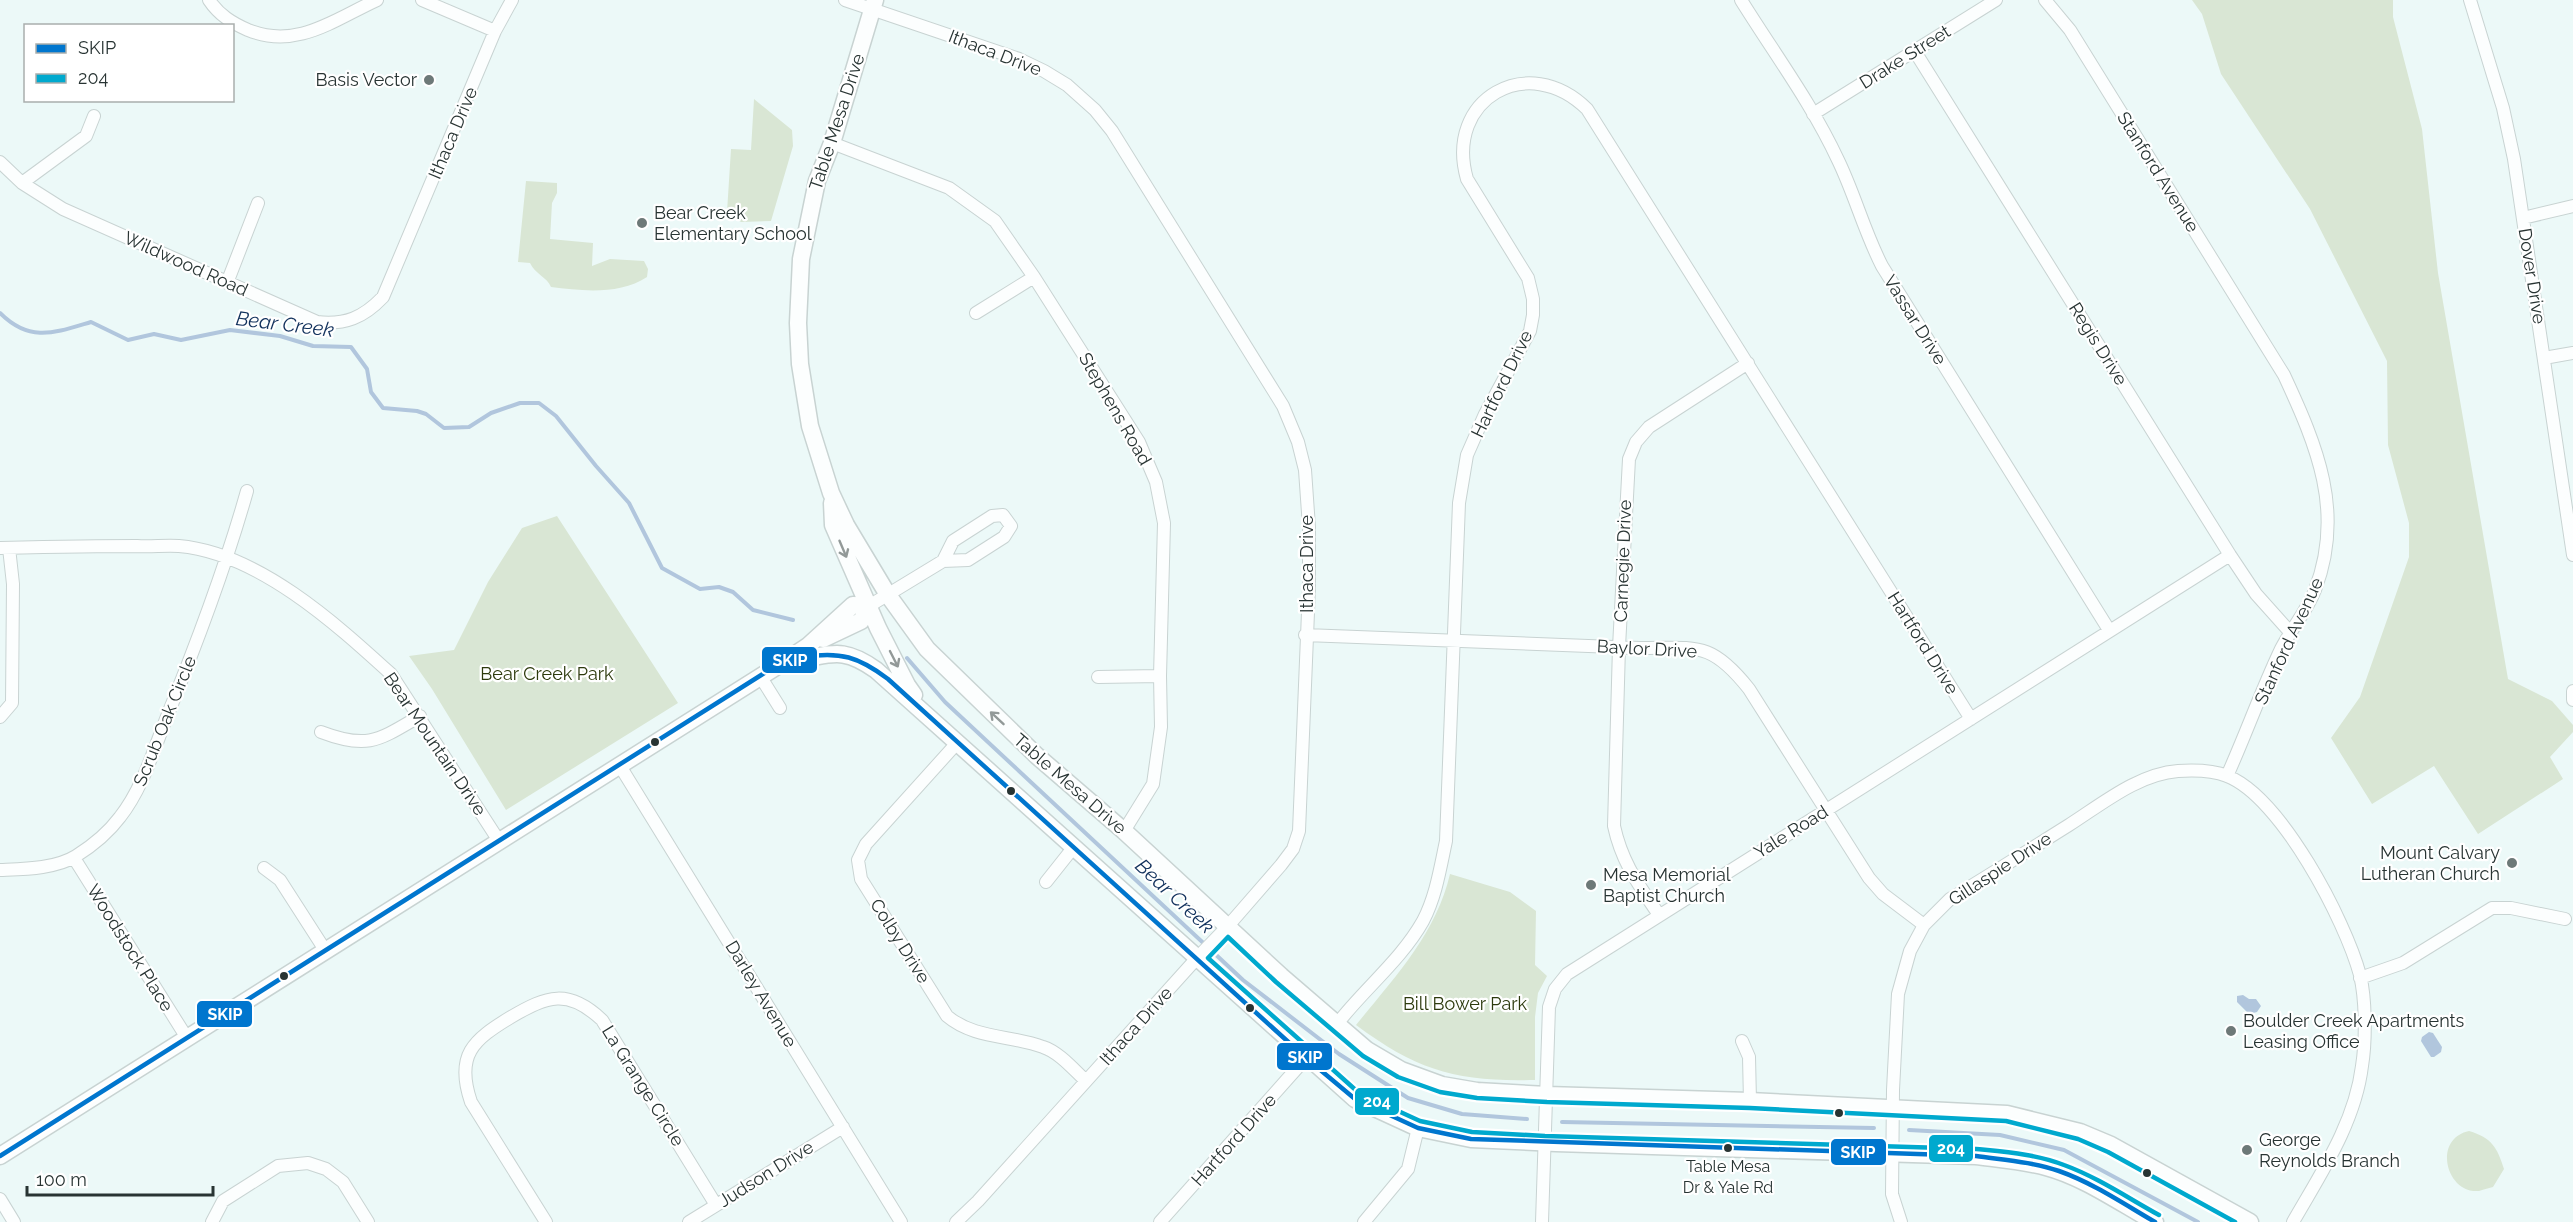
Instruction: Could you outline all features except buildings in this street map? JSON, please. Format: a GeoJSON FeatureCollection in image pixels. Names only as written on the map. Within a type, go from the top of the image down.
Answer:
{"type":"FeatureCollection","features":[{"type":"Feature","properties":{"kind":"street"},"geometry":{"type":"LineString","coordinates":[[209,0],[217,12],[237,25],[258,34],[281,38],[305,34],[328,26],[377,0]]}},
{"type":"Feature","properties":{"kind":"street"},"geometry":{"type":"LineString","coordinates":[[422,0],[495,31]]}},
{"type":"Feature","properties":{"kind":"street","name":"Ithaca Drive"},"geometry":{"type":"LineString","coordinates":[[396,267],[495,31],[512,0]]}},
{"type":"Feature","properties":{"kind":"street","name":"Ithaca Drive"},"geometry":{"type":"LineString","coordinates":[[845,0],[874,4],[1019,59],[1044,70],[1067,85],[1095,110],[1112,131],[1283,406],[1298,442],[1305,471],[1309,527],[1309,588],[1305,635],[1299,831],[1293,849],[1223,931],[978,1201],[956,1222]]}},
{"type":"Feature","properties":{"kind":"street","name":"Vassar Drive"},"geometry":{"type":"LineString","coordinates":[[1741,0],[1813,114],[1839,161],[1866,236],[1882,266],[2109,630]]}},
{"type":"Feature","properties":{"kind":"street","name":"Drake Street"},"geometry":{"type":"LineString","coordinates":[[1813,114],[1996,0]]}},
{"type":"Feature","properties":{"kind":"street","name":"Stanford Avenue"},"geometry":{"type":"LineString","coordinates":[[2045,0],[2070,30],[2284,375],[2305,421],[2323,474],[2328,501],[2329,538],[2325,563],[2314,592],[2290,632],[2227,776]]}},
{"type":"Feature","properties":{"kind":"street","name":"Dover Drive"},"geometry":{"type":"LineString","coordinates":[[2470,0],[2503,108],[2570,504],[2573,555]]}},
{"type":"Feature","properties":{"kind":"street","name":"Table Mesa Drive"},"geometry":{"type":"LineString","coordinates":[[874,4],[832,143],[817,181],[804,239],[798,323],[800,364],[810,426],[831,493],[846,525],[888,595],[927,649],[1037,756],[1124,831],[1223,931],[1281,976],[1367,1050],[1401,1070],[1442,1085],[1477,1091],[1546,1095],[1750,1101],[2007,1113],[2080,1132],[2139,1159],[2250,1222]]}},
{"type":"Feature","properties":{"kind":"street","name":"Regis Drive"},"geometry":{"type":"LineString","coordinates":[[1914,50],[2230,555],[2256,594],[2290,632]]}},
{"type":"Feature","properties":{"kind":"street","name":"Hartford Drive"},"geometry":{"type":"LineString","coordinates":[[1337,1024],[1403,951],[1423,920],[1437,887],[1446,841],[1457,527],[1467,455],[1485,414],[1530,331],[1533,315],[1533,299],[1528,278],[1467,179],[1463,164],[1465,134],[1478,107],[1495,93],[1514,85],[1535,82],[1572,95],[1587,109],[1971,719]]}},
{"type":"Feature","properties":{"kind":"street"},"geometry":{"type":"LineString","coordinates":[[22,183],[86,136],[94,116]]}},
{"type":"Feature","properties":{"kind":"street","name":"Stephens Road"},"geometry":{"type":"LineString","coordinates":[[832,143],[949,188],[995,221],[1034,277],[1139,442],[1156,482],[1164,522],[1161,727],[1153,784],[1124,831]]}},
{"type":"Feature","properties":{"kind":"street","name":"Wildwood Road"},"geometry":{"type":"LineString","coordinates":[[0,162],[22,183],[63,209],[317,322],[333,324],[349,322],[372,309],[382,297],[396,267]]}},
{"type":"Feature","properties":{"kind":"street"},"geometry":{"type":"LineString","coordinates":[[226,283],[258,202]]}},
{"type":"Feature","properties":{"kind":"street"},"geometry":{"type":"LineString","coordinates":[[2523,218],[2573,206]]}},
{"type":"Feature","properties":{"kind":"street"},"geometry":{"type":"LineString","coordinates":[[976,313],[1034,277]]}},
{"type":"Feature","properties":{"kind":"street"},"geometry":{"type":"LineString","coordinates":[[2544,358],[2573,353]]}},
{"type":"Feature","properties":{"kind":"street","name":"Carnegie Drive"},"geometry":{"type":"LineString","coordinates":[[1659,915],[1626,866],[1619,850],[1614,826],[1619,647],[1629,459],[1636,442],[1648,427],[1748,363]]}},
{"type":"Feature","properties":{"kind":"street","name":"Scrub Oak Circle"},"geometry":{"type":"LineString","coordinates":[[0,870],[32,868],[74,858],[99,840],[120,818],[136,793],[200,634],[228,557],[247,491]]}},
{"type":"Feature","properties":{"kind":"street","name":"Table Mesa Drive"},"geometry":{"type":"LineString","coordinates":[[831,493],[833,525],[907,685],[929,716]]}},
{"type":"Feature","properties":{"kind":"street"},"geometry":{"type":"LineString","coordinates":[[0,1155],[787,660],[808,646],[853,605],[869,606],[943,561],[968,560],[1004,537],[1011,526],[1003,515],[992,516],[953,541],[943,561]]}},
{"type":"Feature","properties":{"kind":"street","name":"Bear Mountain Drive"},"geometry":{"type":"LineString","coordinates":[[4,548],[179,546],[228,557],[298,597],[373,656],[391,674],[499,841]]}},
{"type":"Feature","properties":{"kind":"street"},"geometry":{"type":"LineString","coordinates":[[0,717],[12,702],[12,584],[4,548]]}},
{"type":"Feature","properties":{"kind":"street","name":"Yale Road"},"geometry":{"type":"LineString","coordinates":[[1542,1222],[1549,1007],[1555,989],[1567,974],[2230,555]]}},
{"type":"Feature","properties":{"kind":"street","name":"Baylor Drive"},"geometry":{"type":"LineString","coordinates":[[1305,635],[1695,648],[1713,654],[1730,664],[1749,689],[1869,879],[1883,894],[1924,925]]}},
{"type":"Feature","properties":{"kind":"street","name":"Table Mesa Drive"},"geometry":{"type":"LineString","coordinates":[[787,660],[833,652],[854,657],[876,670],[1073,848],[1201,954],[1306,1058],[1355,1099],[1418,1128],[1471,1138],[1545,1143],[1976,1156],[2015,1160],[2048,1167],[2082,1181],[2154,1222]]}},
{"type":"Feature","properties":{"kind":"street"},"geometry":{"type":"LineString","coordinates":[[760,676],[780,708]]}},
{"type":"Feature","properties":{"kind":"street"},"geometry":{"type":"LineString","coordinates":[[1098,677],[1160,676]]}},
{"type":"Feature","properties":{"kind":"street"},"geometry":{"type":"LineString","coordinates":[[2573,691],[2573,700]]}},
{"type":"Feature","properties":{"kind":"street"},"geometry":{"type":"LineString","coordinates":[[321,732],[338,738],[355,740],[381,739],[420,716]]}},
{"type":"Feature","properties":{"kind":"street","name":"Colby Drive"},"geometry":{"type":"LineString","coordinates":[[957,742],[866,844],[858,860],[861,879],[947,1016],[958,1025],[1045,1047],[1086,1082]]}},
{"type":"Feature","properties":{"kind":"street","name":"Darley Avenue"},"geometry":{"type":"LineString","coordinates":[[620,766],[902,1222]]}},
{"type":"Feature","properties":{"kind":"street","name":"Gillaspie Drive"},"geometry":{"type":"LineString","coordinates":[[1901,1222],[1892,1194],[1895,1050],[1901,980],[1910,951],[1924,925],[1950,899],[2138,782],[2175,771],[2202,771],[2227,776]]}},
{"type":"Feature","properties":{"kind":"street"},"geometry":{"type":"LineString","coordinates":[[2227,776],[2255,794],[2277,817],[2330,899],[2349,942],[2360,978],[2364,1022],[2363,1065],[2356,1097],[2342,1134],[2293,1222]]}},
{"type":"Feature","properties":{"kind":"street"},"geometry":{"type":"LineString","coordinates":[[1046,882],[1073,848]]}},
{"type":"Feature","properties":{"kind":"street","name":"Woodstock Place"},"geometry":{"type":"LineString","coordinates":[[74,858],[187,1038]]}},
{"type":"Feature","properties":{"kind":"street"},"geometry":{"type":"LineString","coordinates":[[264,868],[280,880],[325,950]]}},
{"type":"Feature","properties":{"kind":"street"},"geometry":{"type":"LineString","coordinates":[[2360,978],[2403,963],[2492,908],[2511,908],[2565,920]]}},
{"type":"Feature","properties":{"kind":"street","name":"La Grange Circle"},"geometry":{"type":"LineString","coordinates":[[546,1222],[471,1102],[465,1084],[466,1064],[472,1048],[481,1036],[537,1002],[551,999],[567,999],[586,1006],[602,1020],[716,1205]]}},
{"type":"Feature","properties":{"kind":"street"},"geometry":{"type":"LineString","coordinates":[[1742,1041],[1749,1057],[1750,1101]]}},
{"type":"Feature","properties":{"kind":"street","name":"Hartford Drive"},"geometry":{"type":"LineString","coordinates":[[1160,1222],[1306,1058]]}},
{"type":"Feature","properties":{"kind":"street","name":"Judson Drive"},"geometry":{"type":"LineString","coordinates":[[689,1222],[843,1127]]}},
{"type":"Feature","properties":{"kind":"street"},"geometry":{"type":"LineString","coordinates":[[1364,1222],[1408,1169],[1418,1128]]}},
{"type":"Feature","properties":{"kind":"street"},"geometry":{"type":"LineString","coordinates":[[212,1222],[223,1201],[278,1166],[308,1163],[326,1169],[343,1182],[368,1222]]}},
{"type":"Feature","properties":{"kind":"street"},"geometry":{"type":"LineString","coordinates":[[0,1199],[14,1222]]}},
{"type":"Feature","properties":{"kind":"green space"},"geometry":{"type":"Polygon","coordinates":[[[2192,0],[2393,0],[2393,17],[2422,129],[2438,273],[2508,679],[2552,701],[2573,725],[2573,732],[2550,757],[2563,779],[2478,834],[2434,766],[2372,804],[2331,738],[2360,697],[2409,557],[2409,523],[2388,445],[2387,361],[2310,209],[2221,74],[2202,14],[2192,0]]]}},
{"type":"Feature","properties":{"kind":"green space"},"geometry":{"type":"Polygon","coordinates":[[[754,99],[792,130],[793,146],[771,221],[741,222],[727,212],[731,149],[751,150],[754,99]]]}},
{"type":"Feature","properties":{"kind":"green space"},"geometry":{"type":"Polygon","coordinates":[[[526,181],[557,183],[557,193],[552,203],[550,239],[593,243],[592,266],[610,259],[644,261],[648,269],[647,277],[625,287],[613,289],[588,290],[551,287],[530,263],[518,262],[526,181]]]}},
{"type":"Feature","properties":{"kind":"green space","name":"Bear Creek Park"},"geometry":{"type":"Polygon","coordinates":[[[557,516],[678,703],[506,810],[432,689],[409,656],[454,650],[488,582],[522,528],[557,516]]]}},
{"type":"Feature","properties":{"kind":"green space","name":"Bill Bower Park"},"geometry":{"type":"Polygon","coordinates":[[[1450,874],[1510,892],[1536,911],[1535,965],[1547,976],[1538,993],[1535,1017],[1535,1080],[1483,1079],[1440,1070],[1399,1053],[1356,1025],[1399,972],[1424,936],[1444,896],[1450,874]]]}},
{"type":"Feature","properties":{"kind":"green space"},"geometry":{"type":"Polygon","coordinates":[[[2469,1131],[2488,1140],[2499,1155],[2504,1169],[2493,1187],[2479,1191],[2468,1190],[2458,1184],[2452,1175],[2447,1154],[2450,1144],[2457,1136],[2469,1131]]]}},
{"type":"Feature","properties":{"kind":"water"},"geometry":{"type":"Polygon","coordinates":[[[2243,995],[2249,999],[2256,999],[2261,1006],[2257,1012],[2249,1014],[2237,1002],[2237,996],[2243,995]]]}},
{"type":"Feature","properties":{"kind":"water"},"geometry":{"type":"Polygon","coordinates":[[[2429,1032],[2433,1033],[2442,1047],[2441,1052],[2434,1057],[2431,1057],[2421,1041],[2422,1037],[2429,1032]]]}},
{"type":"Feature","properties":{"kind":"waterway","name":"Bear Creek"},"geometry":{"type":"LineString","coordinates":[[0,313],[22,329],[32,332],[54,332],[91,322],[128,340],[154,334],[181,340],[230,330],[280,336],[313,346],[351,347],[367,369],[371,392],[383,408],[417,411],[426,414],[444,428],[469,427],[491,413],[520,403],[539,403],[556,416],[629,503],[662,568],[700,589],[719,587],[733,592],[753,610],[793,620]]}},
{"type":"Feature","properties":{"kind":"waterway","name":"Bear Creek"},"geometry":{"type":"LineString","coordinates":[[907,658],[945,702],[1243,980],[1339,1054],[1408,1098],[1462,1114],[1527,1119]]}},
{"type":"Feature","properties":{"kind":"waterway","name":"Bear Creek"},"geometry":{"type":"LineString","coordinates":[[1562,1122],[1874,1128]]}},
{"type":"Feature","properties":{"kind":"waterway","name":"Bear Creek"},"geometry":{"type":"LineString","coordinates":[[1909,1130],[2000,1135],[2064,1150],[2198,1222]]}},
{"type":"Feature","properties":{"kind":"transit line","name":"SKIP"},"geometry":{"type":"LineString","coordinates":[[0,1156],[777,665],[797,658],[828,655],[858,661],[888,679],[1306,1058],[1355,1099],[1418,1128],[1471,1139],[1976,1156],[2029,1163],[2059,1171],[2096,1188],[2155,1222]]}},
{"type":"Feature","properties":{"kind":"transit line","name":"204"},"geometry":{"type":"LineString","coordinates":[[2159,1215],[2076,1170],[2043,1158],[2010,1152],[1976,1149],[1545,1136],[1472,1132],[1420,1121],[1359,1093],[1208,958],[1228,937],[1276,982],[1363,1056],[1398,1077],[1440,1092],[1477,1098],[1547,1102],[1750,1108],[2006,1121],[2078,1139],[2108,1152],[2235,1222]]}},
{"type":"Feature","properties":{"kind":"place","name":"Basis Vector"},"geometry":{"type":"Point","coordinates":[429,80]}},
{"type":"Feature","properties":{"kind":"place","name":"Bear Creek Elementary School"},"geometry":{"type":"Point","coordinates":[642,223]}},
{"type":"Feature","properties":{"kind":"place","name":"Mount Calvary Lutheran Church"},"geometry":{"type":"Point","coordinates":[2512,863]}},
{"type":"Feature","properties":{"kind":"place","name":"Mesa Memorial Baptist Church"},"geometry":{"type":"Point","coordinates":[1591,885]}},
{"type":"Feature","properties":{"kind":"place","name":"Boulder Creek Apartments Leasing Office"},"geometry":{"type":"Point","coordinates":[2231,1031]}},
{"type":"Feature","properties":{"kind":"place","name":"Table Mesa Dr & Yale Rd"},"geometry":{"type":"Point","coordinates":[1728,1148]}},
{"type":"Feature","properties":{"kind":"place","name":"George Reynolds Branch"},"geometry":{"type":"Point","coordinates":[2247,1150]}}]}
